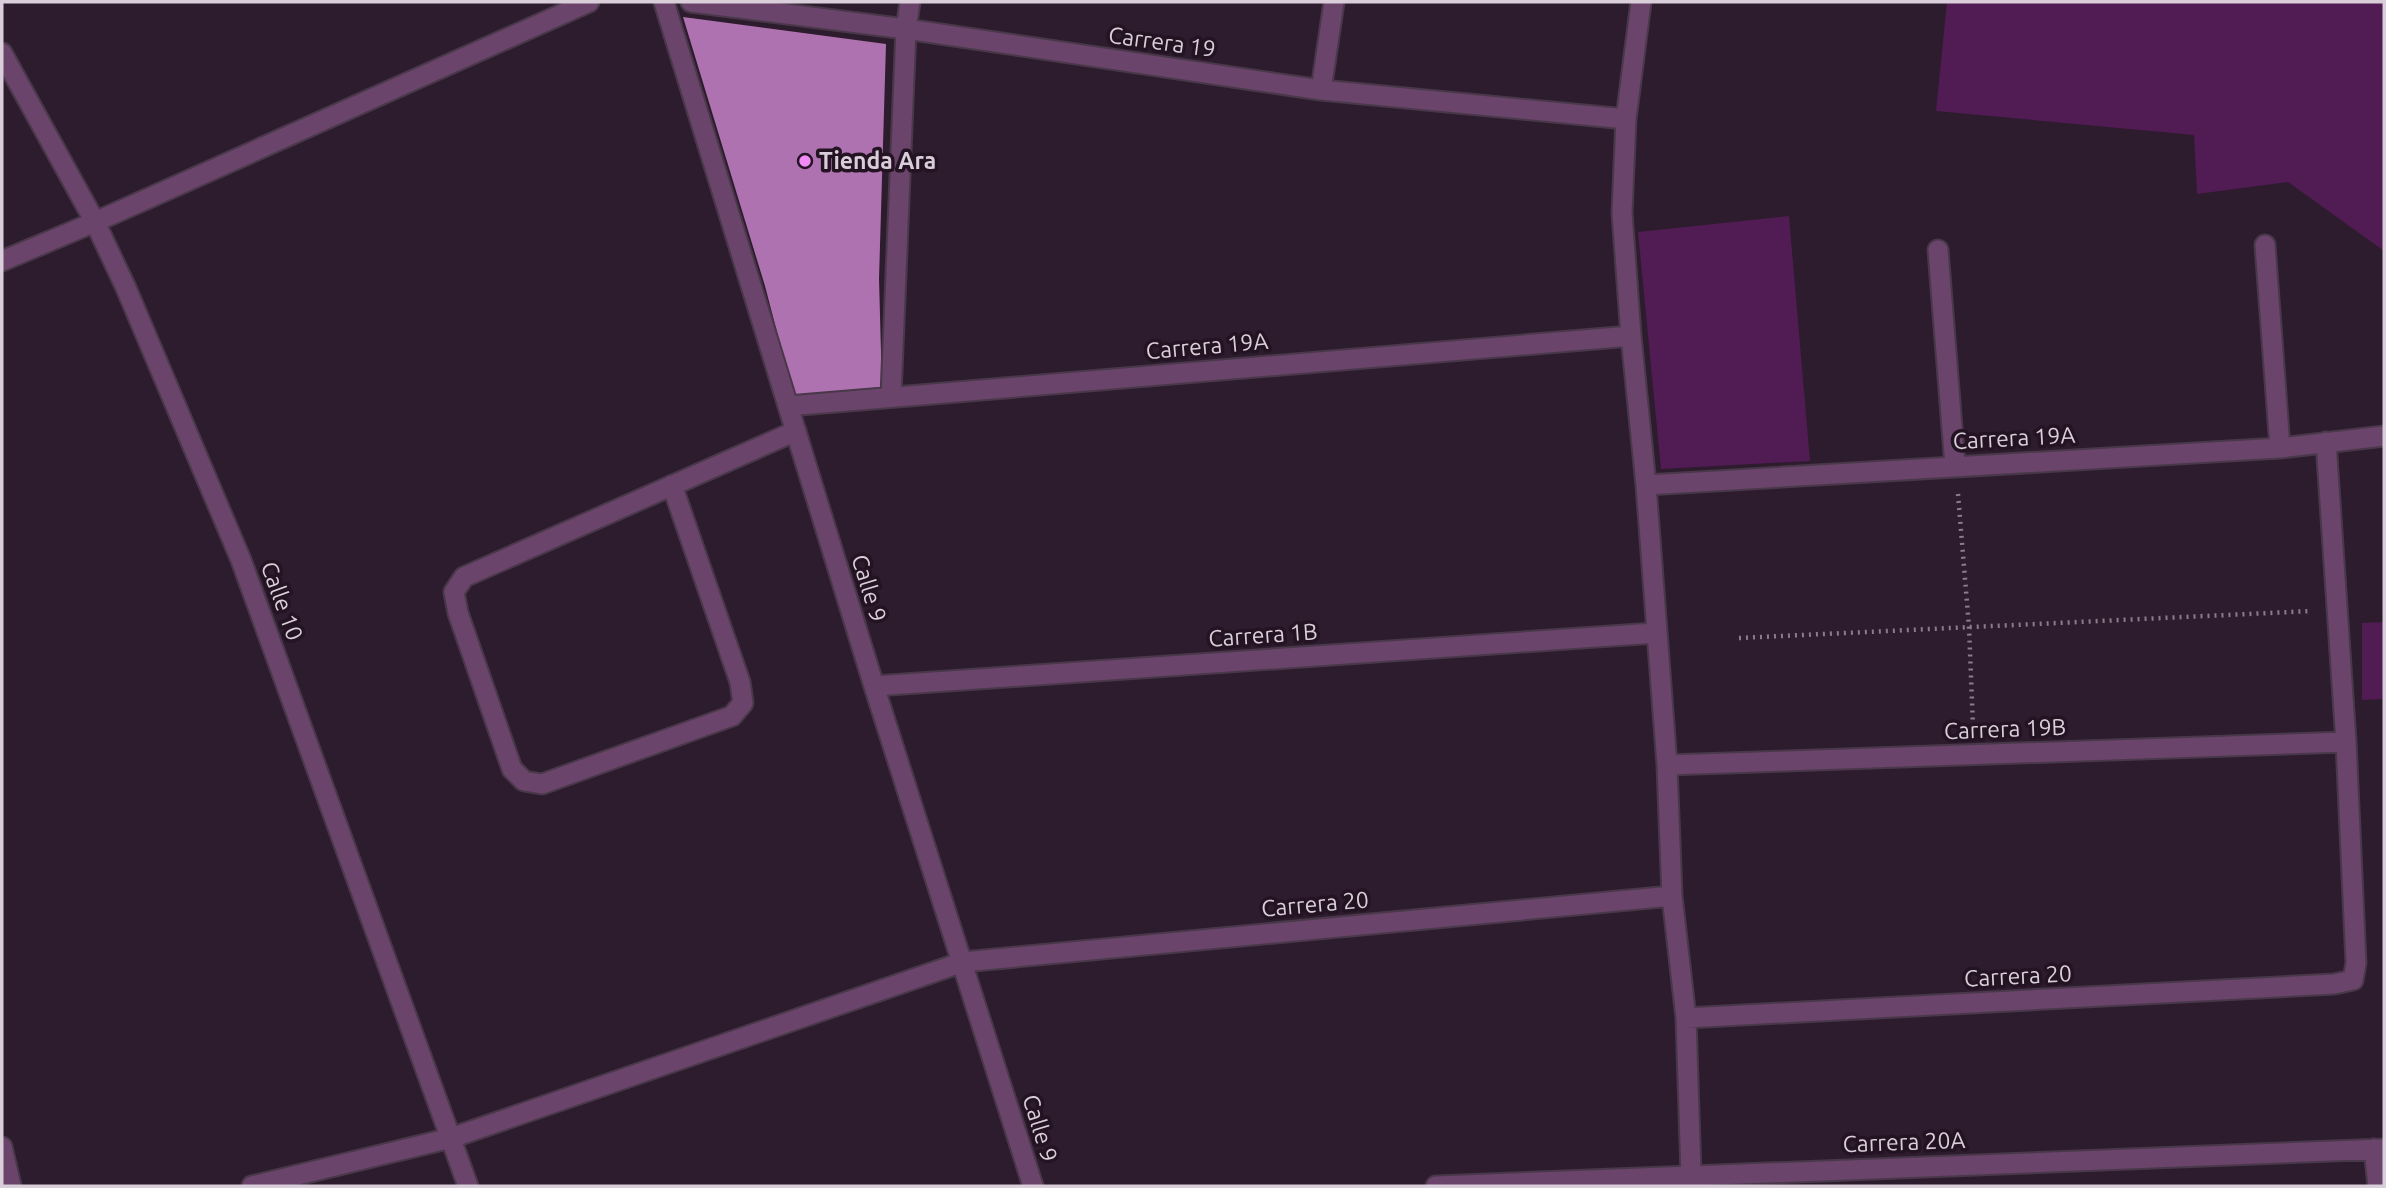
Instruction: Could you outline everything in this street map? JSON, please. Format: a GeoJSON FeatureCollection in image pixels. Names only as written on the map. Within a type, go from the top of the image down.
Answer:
{"type":"FeatureCollection","features":[{"type":"Feature","properties":{"kind":"street"},"geometry":{"type":"LineString","coordinates":[[2,261],[589,2]]}},
{"type":"Feature","properties":{"kind":"street","name":"Calle 9"},"geometry":{"type":"LineString","coordinates":[[664,2],[874,686],[1033,1186]]}},
{"type":"Feature","properties":{"kind":"street","name":"Carrera 19"},"geometry":{"type":"LineString","coordinates":[[691,2],[906,29],[1321,90],[1626,119]]}},
{"type":"Feature","properties":{"kind":"street"},"geometry":{"type":"LineString","coordinates":[[891,396],[906,29],[910,2]]}},
{"type":"Feature","properties":{"kind":"street"},"geometry":{"type":"LineString","coordinates":[[1321,90],[1334,2]]}},
{"type":"Feature","properties":{"kind":"street"},"geometry":{"type":"LineString","coordinates":[[1641,2],[1626,119],[1622,213],[1667,765],[1672,896],[1686,1018],[1691,1175]]}},
{"type":"Feature","properties":{"kind":"street","name":"Calle 10"},"geometry":{"type":"LineString","coordinates":[[2,52],[95,222],[126,288],[241,560],[468,1186]]}},
{"type":"Feature","properties":{"kind":"street"},"geometry":{"type":"LineString","coordinates":[[2265,245],[2280,448]]}},
{"type":"Feature","properties":{"kind":"street"},"geometry":{"type":"LineString","coordinates":[[1938,250],[1955,466]]}},
{"type":"Feature","properties":{"kind":"street","name":"Carrera 19A"},"geometry":{"type":"LineString","coordinates":[[788,406],[1631,336]]}},
{"type":"Feature","properties":{"kind":"street"},"geometry":{"type":"LineString","coordinates":[[672,485],[740,682],[743,703],[732,716],[554,780],[541,784],[524,781],[513,769],[458,612],[454,592],[464,577],[672,485],[796,431]]}},
{"type":"Feature","properties":{"kind":"street","name":"Carrera 19A"},"geometry":{"type":"LineString","coordinates":[[1646,485],[2280,448],[2384,436]]}},
{"type":"Feature","properties":{"kind":"street"},"geometry":{"type":"LineString","coordinates":[[2326,442],[2346,742]]}},
{"type":"Feature","properties":{"kind":"street","name":"Carrera 1B"},"geometry":{"type":"LineString","coordinates":[[874,686],[1656,633]]}},
{"type":"Feature","properties":{"kind":"street","name":"Carrera 20"},"geometry":{"type":"LineString","coordinates":[[1686,1018],[2334,985],[2353,980],[2356,963],[2346,742]]}},
{"type":"Feature","properties":{"kind":"street","name":"Carrera 19B"},"geometry":{"type":"LineString","coordinates":[[1667,765],[2346,742]]}},
{"type":"Feature","properties":{"kind":"street","name":"Carrera 20"},"geometry":{"type":"LineString","coordinates":[[252,1186],[451,1138],[963,962],[1672,896]]}},
{"type":"Feature","properties":{"kind":"street"},"geometry":{"type":"LineString","coordinates":[[2,1147],[11,1186]]}},
{"type":"Feature","properties":{"kind":"street"},"geometry":{"type":"LineString","coordinates":[[2378,1186],[2379,1149]]}},
{"type":"Feature","properties":{"kind":"street","name":"Carrera 20A"},"geometry":{"type":"LineString","coordinates":[[1436,1186],[2379,1149]]}},
{"type":"Feature","properties":{"kind":"path"},"geometry":{"type":"LineString","coordinates":[[1955,466],[1969,627],[1975,754]]}},
{"type":"Feature","properties":{"kind":"path"},"geometry":{"type":"LineString","coordinates":[[1739,638],[2336,610]]}},
{"type":"Feature","properties":{"kind":"shaded area"},"geometry":{"type":"Polygon","coordinates":[[[1947,2],[2384,2],[2384,251],[2288,182],[2197,194],[2194,135],[1936,111],[1947,2]]]}},
{"type":"Feature","properties":{"kind":"shaded area"},"geometry":{"type":"Polygon","coordinates":[[[1789,216],[1810,461],[1661,469],[1638,232],[1789,216]]]}},
{"type":"Feature","properties":{"kind":"shaded area"},"geometry":{"type":"Polygon","coordinates":[[[2384,622],[2384,699],[2362,700],[2362,623],[2384,622]]]}},
{"type":"Feature","properties":{"kind":"building","name":"Tienda Ara"},"geometry":{"type":"Polygon","coordinates":[[[683,17],[886,44],[879,279],[882,388],[794,397],[765,286],[683,17]]]}},
{"type":"Feature","properties":{"kind":"place","name":"Tienda Ara"},"geometry":{"type":"Point","coordinates":[805,161]}}]}
